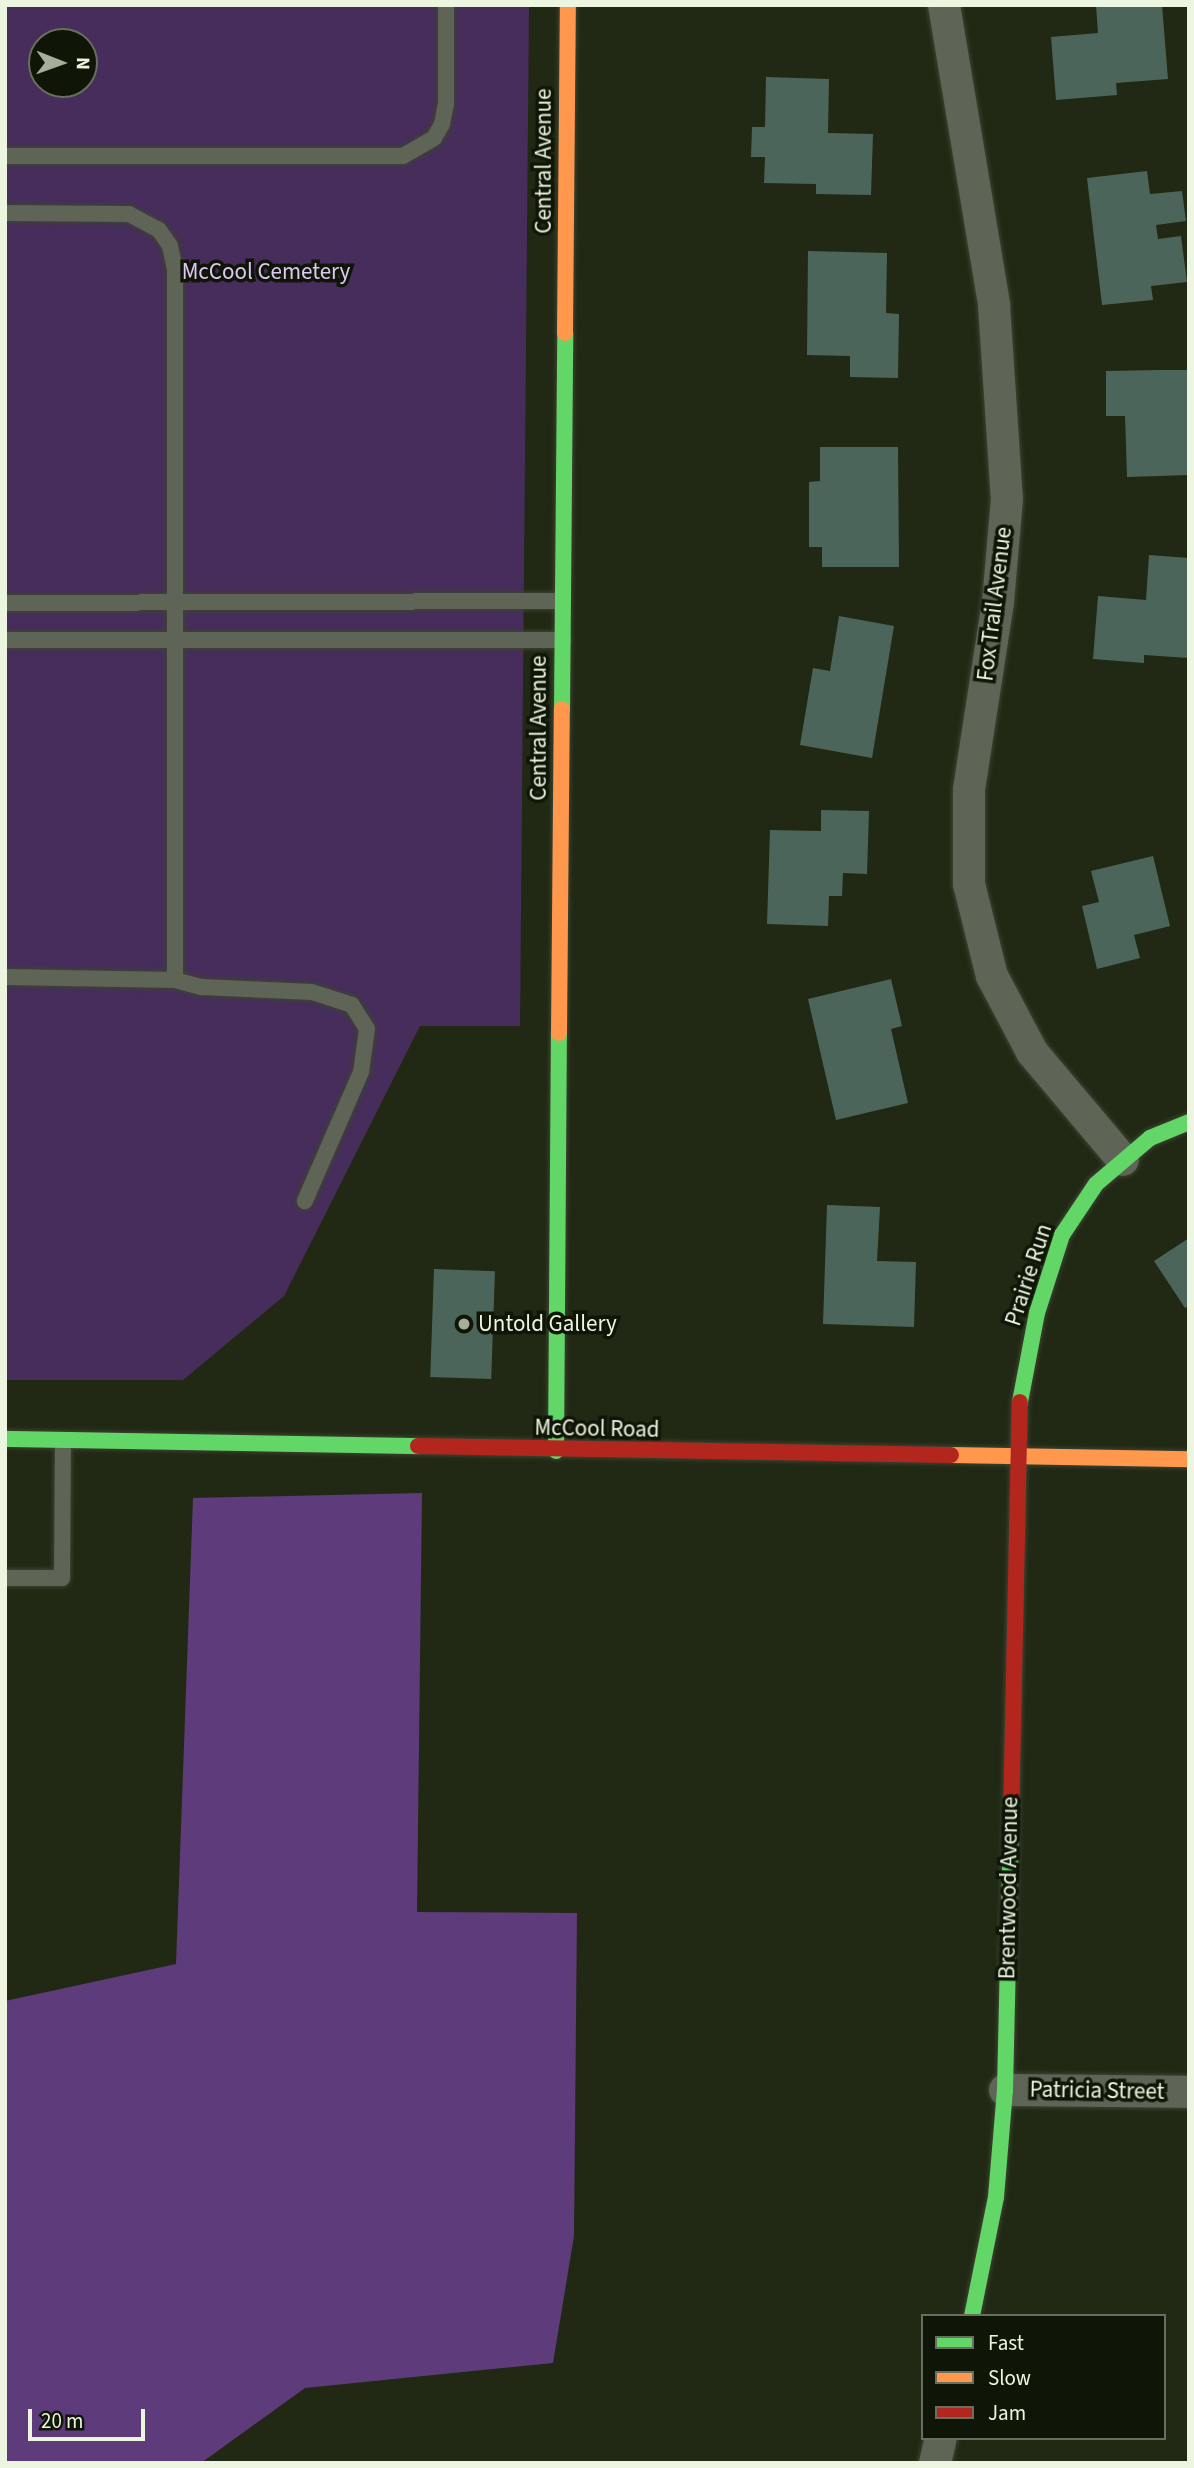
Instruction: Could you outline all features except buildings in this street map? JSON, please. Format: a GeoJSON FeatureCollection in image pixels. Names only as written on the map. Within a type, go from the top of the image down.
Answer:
{"type":"FeatureCollection","features":[{"type":"Feature","properties":{"kind":"street","name":"Central Avenue"},"geometry":{"type":"LineString","coordinates":[[556,1451],[568,5]]}},
{"type":"Feature","properties":{"kind":"street","name":"Fox Trail Avenue"},"geometry":{"type":"LineString","coordinates":[[944,5],[995,305],[1007,499],[998,602],[968,790],[970,884],[992,976],[1032,1052],[1123,1160]]}},
{"type":"Feature","properties":{"kind":"street","name":"Prairie Run"},"geometry":{"type":"LineString","coordinates":[[1016,1458],[1020,1393],[1037,1313],[1062,1235],[1096,1184],[1150,1138],[1189,1122]]}},
{"type":"Feature","properties":{"kind":"street","name":"McCool Road"},"geometry":{"type":"LineString","coordinates":[[5,1439],[556,1451],[1189,1459]]}},
{"type":"Feature","properties":{"kind":"street","name":"Brentwood Avenue"},"geometry":{"type":"LineString","coordinates":[[972,2314],[996,2197],[1005,2090],[1016,1458]]}},
{"type":"Feature","properties":{"kind":"street","name":"Patricia Street"},"geometry":{"type":"LineString","coordinates":[[1005,2090],[1189,2092]]}},
{"type":"Feature","properties":{"kind":"street"},"geometry":{"type":"LineString","coordinates":[[935,2463],[941,2440]]}},
{"type":"Feature","properties":{"kind":"lane"},"geometry":{"type":"LineString","coordinates":[[5,156],[403,156],[434,138],[442,124],[446,104],[446,5]]}},
{"type":"Feature","properties":{"kind":"lane"},"geometry":{"type":"LineString","coordinates":[[5,213],[129,214],[159,230],[170,246],[175,269],[175,980]]}},
{"type":"Feature","properties":{"kind":"lane"},"geometry":{"type":"LineString","coordinates":[[5,603],[563,601]]}},
{"type":"Feature","properties":{"kind":"lane"},"geometry":{"type":"LineString","coordinates":[[5,640],[563,640]]}},
{"type":"Feature","properties":{"kind":"lane"},"geometry":{"type":"LineString","coordinates":[[5,977],[175,980],[202,987],[312,992],[337,997],[362,1017],[367,1029],[361,1072],[305,1201]]}},
{"type":"Feature","properties":{"kind":"lane"},"geometry":{"type":"LineString","coordinates":[[5,1578],[62,1578],[62,1440]]}},
{"type":"Feature","properties":{"kind":"green space","name":"McCool Cemetery"},"geometry":{"type":"Polygon","coordinates":[[[5,5],[529,5],[520,1026],[420,1026],[284,1296],[183,1380],[5,1380],[5,5]]]}},
{"type":"Feature","properties":{"kind":"shaded area"},"geometry":{"type":"Polygon","coordinates":[[[422,1493],[417,1912],[577,1913],[574,2236],[553,2363],[305,2388],[201,2463],[5,2463],[5,2001],[176,1964],[193,1498],[422,1493]]]}},
{"type":"Feature","properties":{"kind":"traffic: fast"},"geometry":{"type":"LineString","coordinates":[[562,709],[565,333]]}},
{"type":"Feature","properties":{"kind":"traffic: fast"},"geometry":{"type":"LineString","coordinates":[[556,1451],[559,1033]]}},
{"type":"Feature","properties":{"kind":"traffic: fast"},"geometry":{"type":"LineString","coordinates":[[1020,1402],[1037,1313],[1062,1235],[1096,1184],[1150,1138],[1189,1122]]}},
{"type":"Feature","properties":{"kind":"traffic: fast"},"geometry":{"type":"LineString","coordinates":[[5,1439],[418,1446]]}},
{"type":"Feature","properties":{"kind":"traffic: fast"},"geometry":{"type":"LineString","coordinates":[[972,2314],[996,2197],[1005,2090],[1011,1820]]}},
{"type":"Feature","properties":{"kind":"traffic: slow"},"geometry":{"type":"LineString","coordinates":[[565,333],[568,5]]}},
{"type":"Feature","properties":{"kind":"traffic: slow"},"geometry":{"type":"LineString","coordinates":[[559,1033],[562,709]]}},
{"type":"Feature","properties":{"kind":"traffic: slow"},"geometry":{"type":"LineString","coordinates":[[951,1455],[1189,1459]]}},
{"type":"Feature","properties":{"kind":"traffic: jam"},"geometry":{"type":"LineString","coordinates":[[1011,1820],[1020,1402]]}},
{"type":"Feature","properties":{"kind":"traffic: jam"},"geometry":{"type":"LineString","coordinates":[[418,1446],[951,1455]]}},
{"type":"Feature","properties":{"kind":"place","name":"Untold Gallery"},"geometry":{"type":"Point","coordinates":[464,1324]}}]}
